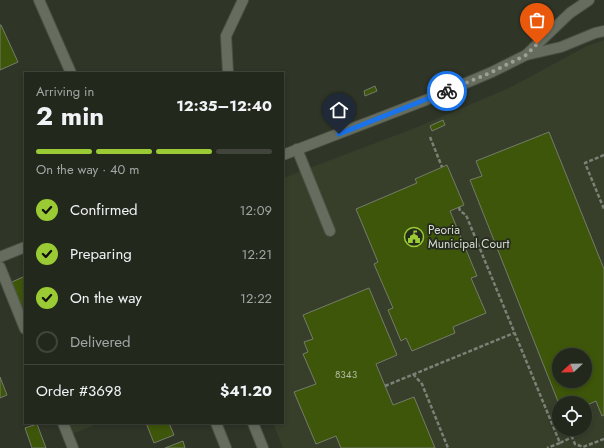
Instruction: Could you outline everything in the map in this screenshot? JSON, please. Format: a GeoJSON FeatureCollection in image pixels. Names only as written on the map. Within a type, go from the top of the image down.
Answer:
{"type":"FeatureCollection","features":[{"type":"Feature","properties":{"kind":"street"},"geometry":{"type":"LineString","coordinates":[[39,0],[71,72]]}},
{"type":"Feature","properties":{"kind":"street"},"geometry":{"type":"LineString","coordinates":[[228,72],[226,36],[243,0]]}},
{"type":"Feature","properties":{"kind":"street"},"geometry":{"type":"LineString","coordinates":[[526,55],[570,13],[589,0]]}},
{"type":"Feature","properties":{"kind":"street"},"geometry":{"type":"LineString","coordinates":[[284,155],[426,100],[492,72],[526,55],[561,47],[595,33],[604,31]]}},
{"type":"Feature","properties":{"kind":"street"},"geometry":{"type":"LineString","coordinates":[[297,150],[330,231]]}},
{"type":"Feature","properties":{"kind":"street"},"geometry":{"type":"LineString","coordinates":[[0,257],[24,247]]}},
{"type":"Feature","properties":{"kind":"street"},"geometry":{"type":"LineString","coordinates":[[0,267],[24,327]]}},
{"type":"Feature","properties":{"kind":"street"},"geometry":{"type":"LineString","coordinates":[[63,424],[73,448]]}},
{"type":"Feature","properties":{"kind":"street"},"geometry":{"type":"LineString","coordinates":[[217,424],[226,448]]}},
{"type":"Feature","properties":{"kind":"street"},"geometry":{"type":"LineString","coordinates":[[253,424],[263,448]]}},
{"type":"Feature","properties":{"kind":"path"},"geometry":{"type":"LineString","coordinates":[[430,137],[442,167]]}},
{"type":"Feature","properties":{"kind":"path"},"geometry":{"type":"LineString","coordinates":[[604,155],[585,163],[604,209]]}},
{"type":"Feature","properties":{"kind":"path"},"geometry":{"type":"LineString","coordinates":[[459,208],[460,211],[466,215],[560,443]]}},
{"type":"Feature","properties":{"kind":"path"},"geometry":{"type":"LineString","coordinates":[[385,386],[514,333]]}},
{"type":"Feature","properties":{"kind":"path"},"geometry":{"type":"LineString","coordinates":[[413,374],[422,384],[448,448]]}},
{"type":"Feature","properties":{"kind":"path"},"geometry":{"type":"LineString","coordinates":[[547,448],[572,438],[575,444],[582,447],[604,439]]}},
{"type":"Feature","properties":{"kind":"shaded area"},"geometry":{"type":"Polygon","coordinates":[[[604,40],[604,448],[283,448],[273,424],[284,424],[284,178],[415,128],[509,88],[587,46],[604,40]]]}},
{"type":"Feature","properties":{"kind":"shaded area"},"geometry":{"type":"Polygon","coordinates":[[[68,424],[97,424],[72,434],[68,424]]]}},
{"type":"Feature","properties":{"kind":"building"},"geometry":{"type":"Polygon","coordinates":[[[0,25],[18,62],[0,70],[0,25]]]}},
{"type":"Feature","properties":{"kind":"building"},"geometry":{"type":"Polygon","coordinates":[[[375,86],[377,91],[365,96],[364,91],[375,86]]]}},
{"type":"Feature","properties":{"kind":"building"},"geometry":{"type":"Polygon","coordinates":[[[443,120],[445,125],[432,131],[430,126],[443,120]]]}},
{"type":"Feature","properties":{"kind":"building"},"geometry":{"type":"Polygon","coordinates":[[[549,132],[604,269],[604,415],[602,416],[596,401],[592,403],[592,396],[556,396],[553,388],[592,388],[592,348],[552,348],[552,386],[470,180],[482,176],[476,161],[549,132]]]}},
{"type":"Feature","properties":{"kind":"building","name":"Peoria Municipal Court"},"geometry":{"type":"Polygon","coordinates":[[[447,165],[464,205],[450,211],[477,276],[471,278],[486,313],[453,327],[455,333],[412,351],[406,338],[401,341],[388,310],[393,308],[374,264],[378,262],[356,209],[417,183],[415,179],[447,165]]]}},
{"type":"Feature","properties":{"kind":"building"},"geometry":{"type":"Polygon","coordinates":[[[24,276],[24,312],[12,282],[24,276]]]}},
{"type":"Feature","properties":{"kind":"building"},"geometry":{"type":"Polygon","coordinates":[[[369,288],[397,355],[376,364],[393,405],[414,397],[435,448],[341,448],[336,436],[316,444],[294,392],[316,384],[303,354],[308,352],[304,342],[313,339],[303,315],[369,288]]]}},
{"type":"Feature","properties":{"kind":"building"},"geometry":{"type":"Polygon","coordinates":[[[0,377],[7,395],[0,398],[0,377]]]}},
{"type":"Feature","properties":{"kind":"building"},"geometry":{"type":"Polygon","coordinates":[[[37,424],[46,448],[32,448],[25,428],[37,424]]]}},
{"type":"Feature","properties":{"kind":"building"},"geometry":{"type":"Polygon","coordinates":[[[146,424],[169,424],[174,435],[154,443],[146,424]]]}},
{"type":"Feature","properties":{"kind":"building"},"geometry":{"type":"Polygon","coordinates":[[[183,441],[185,448],[165,448],[183,441]]]}},
{"type":"Feature","properties":{"kind":"way so far"},"geometry":{"type":"LineString","coordinates":[[447,91],[492,72],[526,55],[537,44]]}},
{"type":"Feature","properties":{"kind":"place","name":"Peoria Municipal Court"},"geometry":{"type":"Point","coordinates":[414,237]}},
{"type":"Feature","properties":{"kind":"route"},"geometry":{"type":"LineString","coordinates":[[339,134],[447,91]]}}]}
